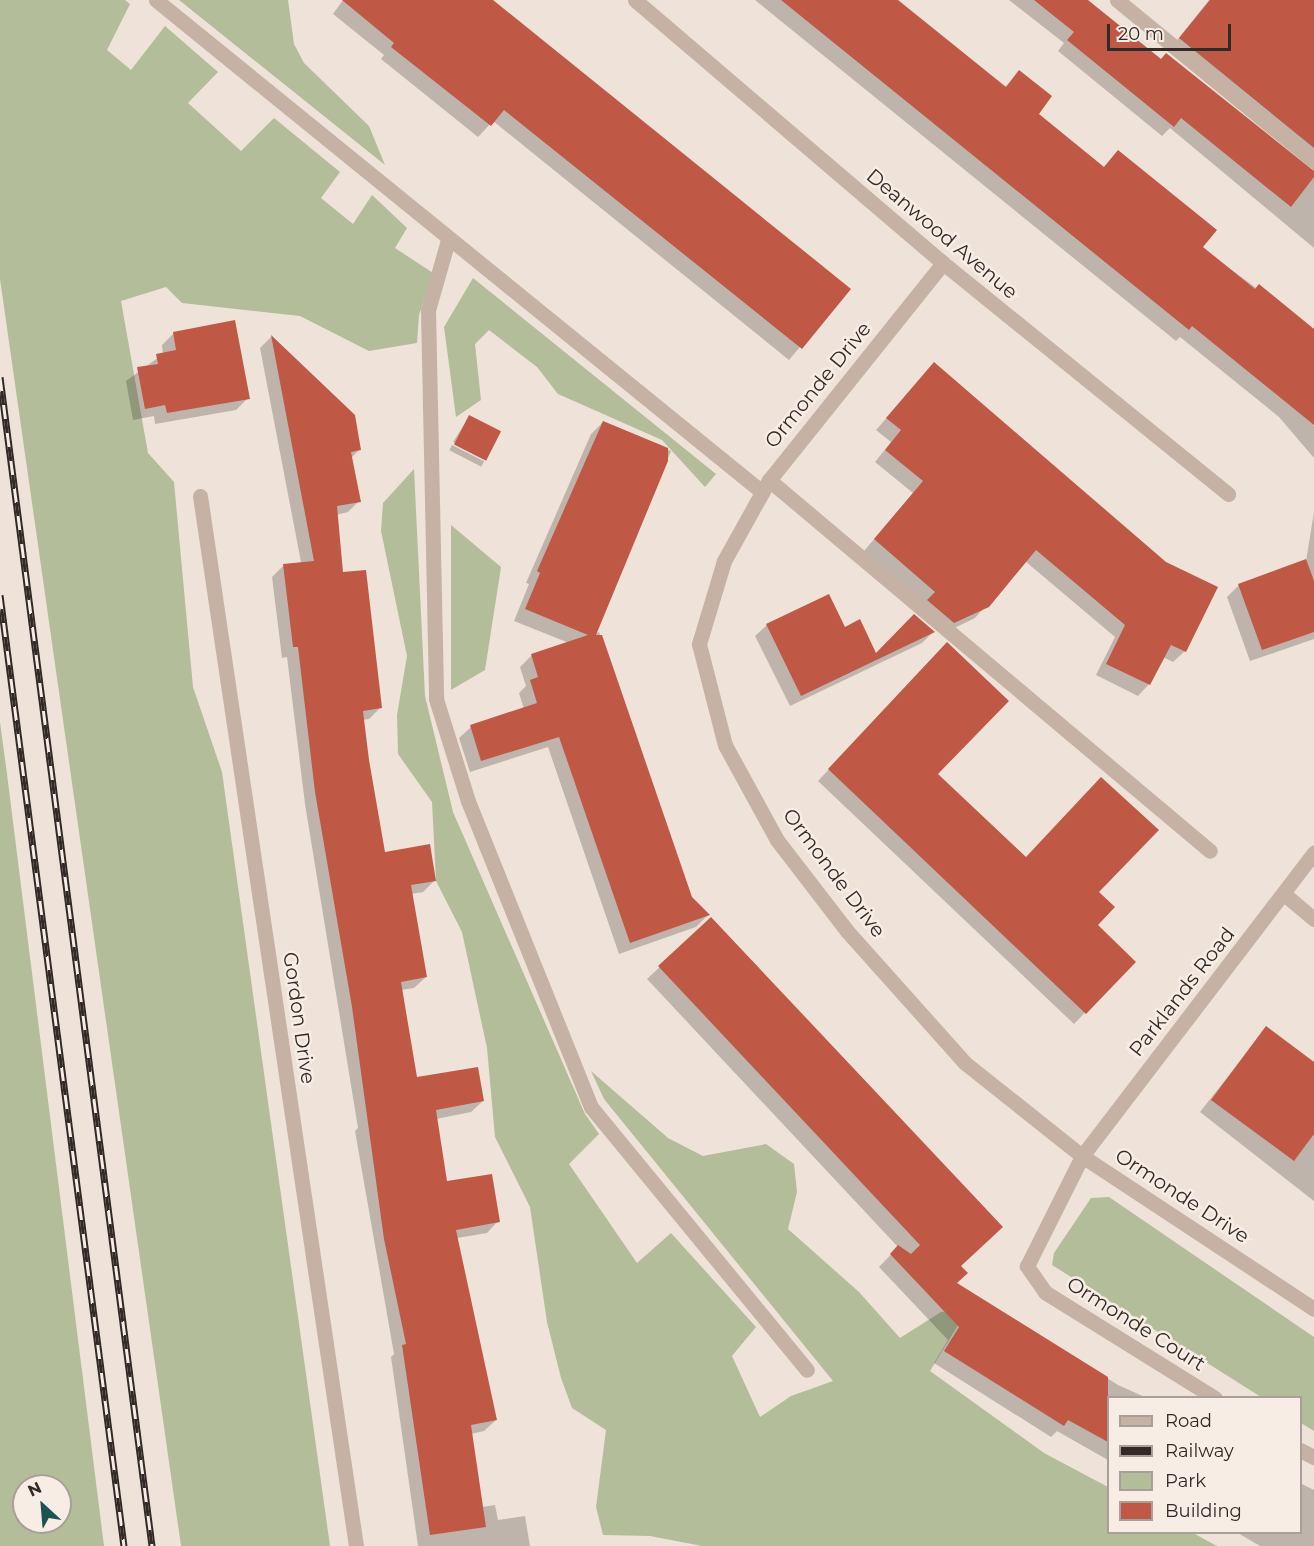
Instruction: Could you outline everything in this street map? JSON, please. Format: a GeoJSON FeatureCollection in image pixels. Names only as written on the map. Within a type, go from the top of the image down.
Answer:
{"type":"FeatureCollection","features":[{"type":"Feature","properties":{"kind":"street"},"geometry":{"type":"LineString","coordinates":[[156,0],[448,240],[766,486],[1210,851]]}},
{"type":"Feature","properties":{"kind":"street","name":"Deanwood Avenue"},"geometry":{"type":"LineString","coordinates":[[634,0],[943,263],[1228,494]]}},
{"type":"Feature","properties":{"kind":"street"},"geometry":{"type":"LineString","coordinates":[[1117,0],[1314,161]]}},
{"type":"Feature","properties":{"kind":"street"},"geometry":{"type":"LineString","coordinates":[[448,240],[428,310],[436,699],[464,789],[591,1107],[807,1370]]}},
{"type":"Feature","properties":{"kind":"street","name":"Ormonde Drive"},"geometry":{"type":"LineString","coordinates":[[943,263],[766,486],[724,561],[699,644],[725,745],[777,840],[847,931],[965,1063],[1082,1156],[1314,1309]]}},
{"type":"Feature","properties":{"kind":"street","name":"Gordon Drive"},"geometry":{"type":"LineString","coordinates":[[200,496],[356,1546]]}},
{"type":"Feature","properties":{"kind":"street","name":"Parklands Road"},"geometry":{"type":"LineString","coordinates":[[1082,1156],[1314,853]]}},
{"type":"Feature","properties":{"kind":"street"},"geometry":{"type":"LineString","coordinates":[[1284,894],[1314,919]]}},
{"type":"Feature","properties":{"kind":"street","name":"Ormonde Court"},"geometry":{"type":"LineString","coordinates":[[1082,1156],[1027,1266],[1045,1292],[1212,1396]]}},
{"type":"Feature","properties":{"kind":"green space"},"geometry":{"type":"Polygon","coordinates":[[[0,0],[125,0],[130,4],[107,50],[131,70],[165,26],[218,72],[188,103],[241,151],[274,118],[340,172],[321,198],[353,224],[372,195],[407,228],[395,248],[433,273],[419,315],[417,343],[369,351],[300,316],[182,303],[166,287],[121,301],[148,453],[174,482],[193,687],[222,772],[330,1546],[181,1546],[0,279],[0,0]]]}},
{"type":"Feature","properties":{"kind":"green space"},"geometry":{"type":"Polygon","coordinates":[[[179,0],[288,0],[294,44],[304,63],[369,126],[385,165],[179,0]]]}},
{"type":"Feature","properties":{"kind":"green space"},"geometry":{"type":"Polygon","coordinates":[[[473,278],[716,474],[705,487],[662,440],[558,394],[537,367],[489,330],[475,344],[481,400],[456,417],[444,327],[473,278]]]}},
{"type":"Feature","properties":{"kind":"green space"},"geometry":{"type":"Polygon","coordinates":[[[414,469],[425,696],[453,812],[585,1114],[599,1134],[569,1164],[637,1263],[671,1233],[756,1327],[732,1356],[760,1417],[791,1396],[833,1381],[604,1099],[591,1071],[668,1138],[703,1156],[766,1144],[794,1164],[797,1192],[788,1229],[859,1292],[900,1338],[941,1312],[968,1309],[930,1371],[1044,1453],[1107,1486],[1107,1534],[1195,1534],[1217,1546],[702,1546],[650,1536],[603,1535],[596,1507],[606,1430],[572,1408],[561,1378],[547,1322],[530,1207],[495,1137],[487,1048],[462,932],[436,881],[432,802],[398,754],[397,715],[407,656],[381,531],[383,503],[414,469]]]}},
{"type":"Feature","properties":{"kind":"green space"},"geometry":{"type":"Polygon","coordinates":[[[451,525],[501,567],[485,670],[451,690],[451,525]]]}},
{"type":"Feature","properties":{"kind":"green space"},"geometry":{"type":"Polygon","coordinates":[[[0,722],[104,1546],[0,1546],[0,722]]]}},
{"type":"Feature","properties":{"kind":"green space"},"geometry":{"type":"Polygon","coordinates":[[[1109,1197],[1314,1337],[1314,1431],[1302,1424],[1302,1396],[1259,1396],[1052,1265],[1054,1253],[1091,1198],[1109,1197]]]}},
{"type":"Feature","properties":{"kind":"building"},"geometry":{"type":"Polygon","coordinates":[[[342,0],[493,0],[851,289],[802,349],[504,110],[491,126],[391,47],[394,43],[342,0]]]}},
{"type":"Feature","properties":{"kind":"building"},"geometry":{"type":"Polygon","coordinates":[[[781,0],[898,0],[1006,87],[1019,70],[1052,96],[1039,114],[1104,167],[1118,150],[1217,230],[1203,247],[1255,289],[1259,284],[1314,329],[1314,425],[1192,326],[1189,330],[781,0]]]}},
{"type":"Feature","properties":{"kind":"building"},"geometry":{"type":"Polygon","coordinates":[[[1034,0],[1088,0],[1161,59],[1166,53],[1314,171],[1314,177],[1291,207],[1181,118],[1174,127],[1067,40],[1074,32],[1034,0]]]}},
{"type":"Feature","properties":{"kind":"building"},"geometry":{"type":"Polygon","coordinates":[[[1210,0],[1314,0],[1314,148],[1179,38],[1210,0]]]}},
{"type":"Feature","properties":{"kind":"building"},"geometry":{"type":"Polygon","coordinates":[[[235,320],[250,399],[167,413],[165,405],[145,409],[137,367],[158,364],[156,354],[176,350],[173,332],[235,320]]]}},
{"type":"Feature","properties":{"kind":"building"},"geometry":{"type":"Polygon","coordinates":[[[271,335],[355,415],[361,450],[351,452],[361,502],[337,506],[343,572],[366,570],[382,708],[363,711],[369,760],[385,852],[430,844],[436,881],[411,885],[427,977],[401,982],[417,1077],[478,1067],[484,1101],[436,1110],[447,1181],[492,1174],[500,1222],[456,1230],[497,1420],[471,1425],[486,1527],[430,1535],[402,1345],[406,1344],[384,1239],[352,1007],[315,792],[298,647],[293,647],[283,564],[314,561],[271,335]]]}},
{"type":"Feature","properties":{"kind":"building"},"geometry":{"type":"Polygon","coordinates":[[[934,362],[1166,562],[1218,587],[1186,652],[1171,645],[1150,685],[1106,664],[1125,625],[1036,550],[989,607],[954,623],[927,600],[935,592],[874,539],[923,481],[885,450],[901,430],[886,418],[934,362]]]}},
{"type":"Feature","properties":{"kind":"building"},"geometry":{"type":"Polygon","coordinates":[[[469,415],[501,431],[486,461],[454,444],[469,415]]]}},
{"type":"Feature","properties":{"kind":"building"},"geometry":{"type":"Polygon","coordinates":[[[603,421],[668,448],[668,461],[596,635],[602,635],[692,897],[710,915],[630,943],[559,737],[481,761],[470,725],[537,703],[530,680],[538,677],[531,654],[588,635],[525,609],[540,573],[537,571],[603,421]]]}},
{"type":"Feature","properties":{"kind":"building"},"geometry":{"type":"Polygon","coordinates":[[[1306,559],[1314,581],[1314,632],[1262,650],[1238,584],[1306,559]]]}},
{"type":"Feature","properties":{"kind":"building"},"geometry":{"type":"Polygon","coordinates":[[[829,594],[845,627],[860,619],[876,653],[914,614],[935,632],[801,696],[766,624],[829,594]]]}},
{"type":"Feature","properties":{"kind":"building"},"geometry":{"type":"Polygon","coordinates":[[[947,642],[1009,701],[938,774],[1026,857],[1101,777],[1159,830],[1099,892],[1115,907],[1098,925],[1136,962],[1086,1014],[828,769],[947,642]]]}},
{"type":"Feature","properties":{"kind":"building"},"geometry":{"type":"Polygon","coordinates":[[[711,917],[1003,1227],[961,1266],[968,1273],[957,1283],[1108,1377],[1107,1441],[1068,1420],[1064,1426],[944,1351],[959,1327],[890,1254],[898,1245],[911,1254],[920,1245],[658,966],[711,917]]]}},
{"type":"Feature","properties":{"kind":"building"},"geometry":{"type":"Polygon","coordinates":[[[1266,1026],[1314,1062],[1314,1134],[1294,1161],[1211,1100],[1266,1026]]]}},
{"type":"Feature","properties":{"kind":"railway"},"geometry":{"type":"LineString","coordinates":[[0,377],[152,1546]]}},
{"type":"Feature","properties":{"kind":"railway"},"geometry":{"type":"LineString","coordinates":[[0,595],[124,1546]]}}]}
